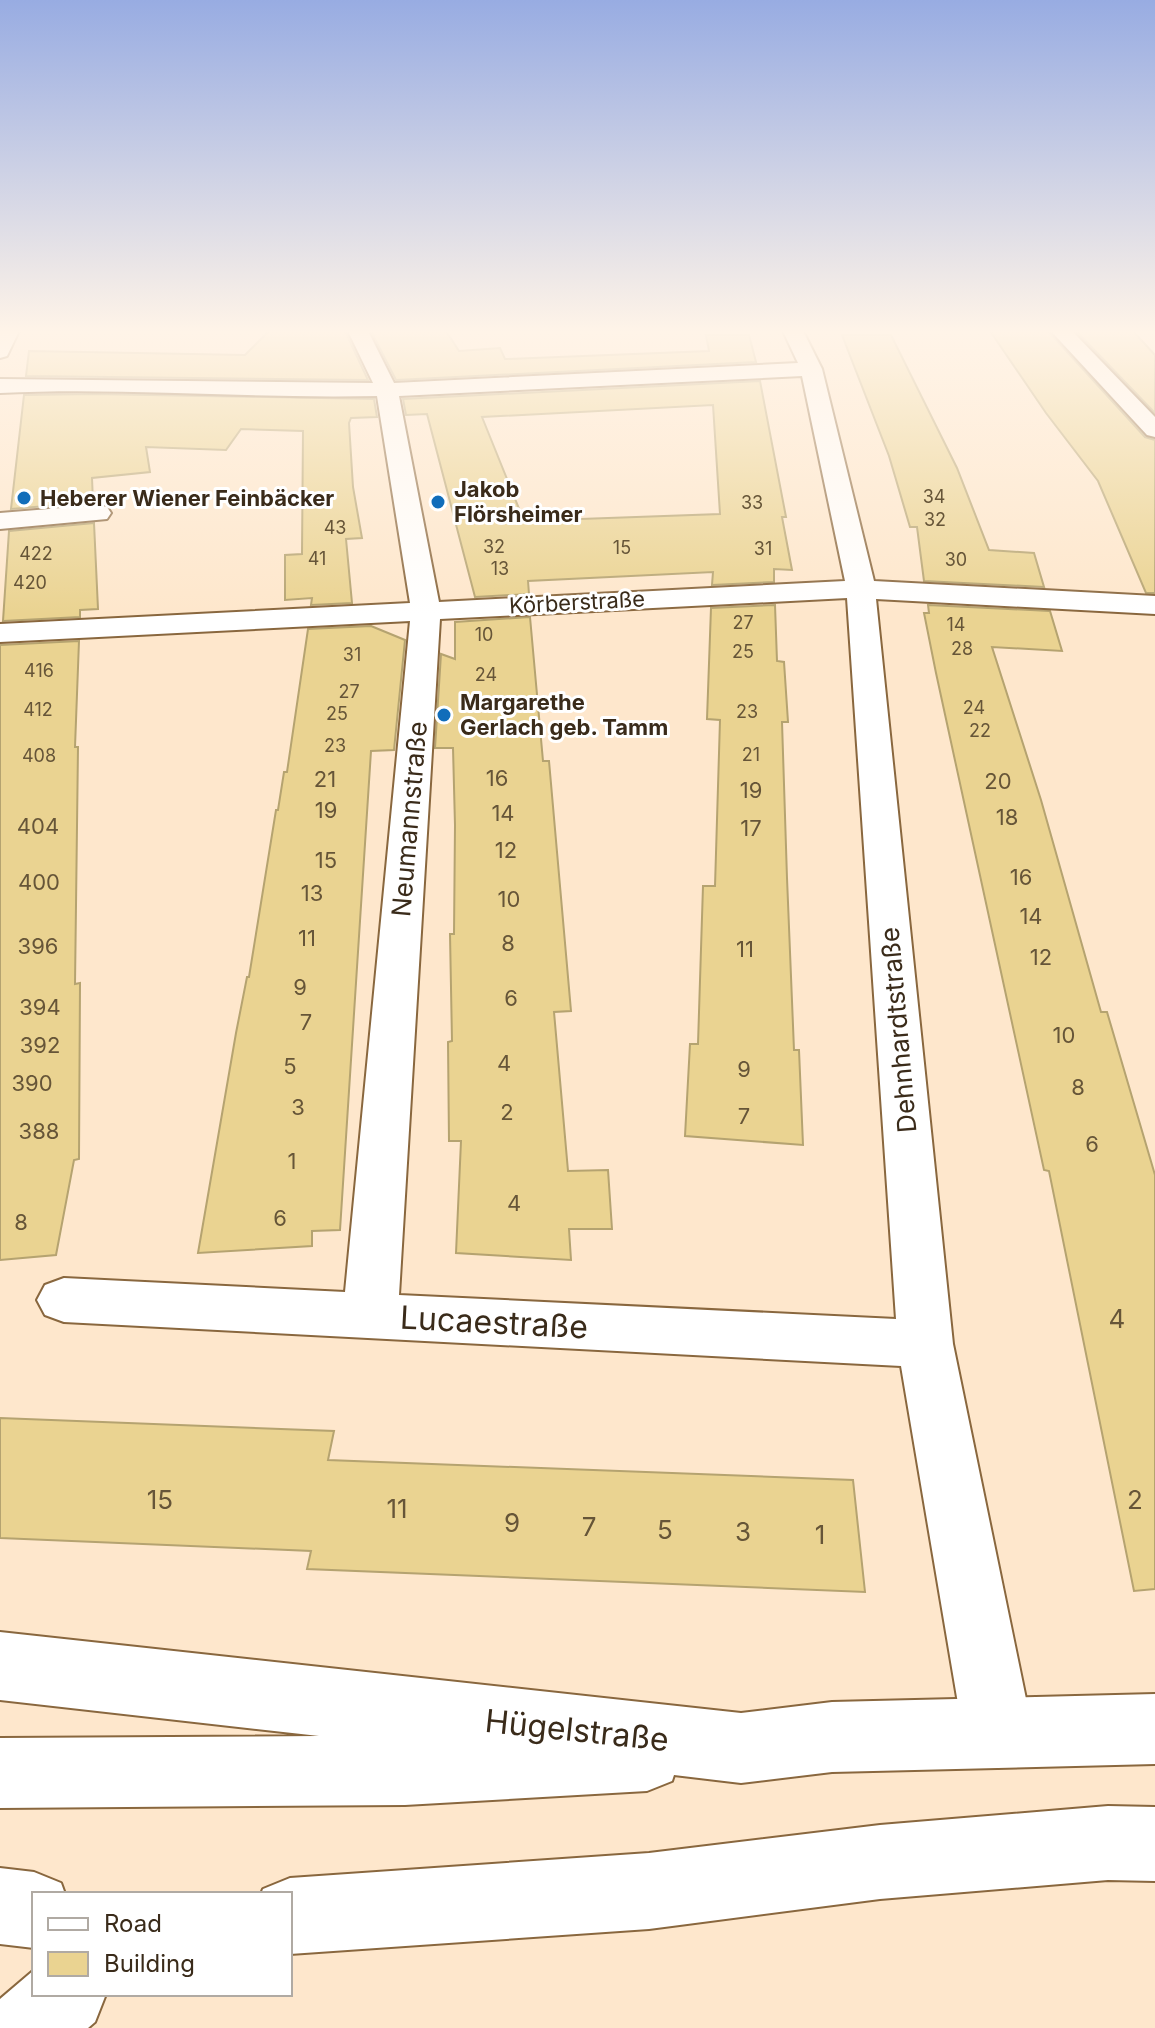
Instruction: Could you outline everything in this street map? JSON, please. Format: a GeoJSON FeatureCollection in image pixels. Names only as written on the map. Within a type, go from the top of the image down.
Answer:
{"type":"FeatureCollection","features":[{"type":"Feature","properties":{"kind":"street","name":"Neumannstraße"},"geometry":{"type":"LineString","coordinates":[[370,1316],[426,609],[393,426]]}},
{"type":"Feature","properties":{"kind":"street","name":"Dehnhardtstraße"},"geometry":{"type":"LineString","coordinates":[[824,426],[861,589],[925,1344],[998,1733]]}},
{"type":"Feature","properties":{"kind":"street"},"geometry":{"type":"LineString","coordinates":[[0,521],[98,513]]}},
{"type":"Feature","properties":{"kind":"street","name":"Körberstraße"},"geometry":{"type":"LineString","coordinates":[[0,633],[861,589],[1155,605]]}},
{"type":"Feature","properties":{"kind":"street","name":"Lucaestraße"},"geometry":{"type":"LineString","coordinates":[[64,1300],[925,1344]]}},
{"type":"Feature","properties":{"kind":"street","name":"Hügelstraße"},"geometry":{"type":"LineString","coordinates":[[0,1666],[741,1748],[832,1737],[1155,1729]]}},
{"type":"Feature","properties":{"kind":"street"},"geometry":{"type":"LineString","coordinates":[[0,1773],[254,1772],[547,1765],[741,1748]]}},
{"type":"Feature","properties":{"kind":"street"},"geometry":{"type":"LineString","coordinates":[[292,1916],[649,1891],[880,1862],[1108,1843],[1155,1844]]}},
{"type":"Feature","properties":{"kind":"street"},"geometry":{"type":"LineString","coordinates":[[0,1906],[32,1910]]}},
{"type":"Feature","properties":{"kind":"street"},"geometry":{"type":"LineString","coordinates":[[27,2028],[65,1996]]}},
{"type":"Feature","properties":{"kind":"building"},"geometry":{"type":"Polygon","coordinates":[[[21,426],[349,426],[353,487],[362,538],[346,539],[352,603],[311,605],[312,598],[285,600],[285,555],[302,554],[303,431],[241,429],[226,450],[146,447],[150,472],[92,478],[93,502],[11,509],[21,426]]]}},
{"type":"Feature","properties":{"kind":"building"},"geometry":{"type":"Polygon","coordinates":[[[430,426],[485,426],[524,521],[720,514],[714,426],[769,426],[786,517],[782,517],[792,570],[774,569],[774,582],[712,585],[713,572],[528,581],[529,594],[475,597],[430,426]]]}},
{"type":"Feature","properties":{"kind":"building"},"geometry":{"type":"Polygon","coordinates":[[[877,426],[936,426],[957,468],[989,550],[1034,553],[1044,587],[924,581],[917,527],[910,527],[877,426]]]}},
{"type":"Feature","properties":{"kind":"building"},"geometry":{"type":"Polygon","coordinates":[[[1056,426],[1135,426],[1145,437],[1155,440],[1155,593],[1146,593],[1098,481],[1056,426]]]}},
{"type":"Feature","properties":{"kind":"building"},"geometry":{"type":"Polygon","coordinates":[[[94,523],[98,609],[80,610],[80,617],[3,621],[9,531],[94,523]]]}},
{"type":"Feature","properties":{"kind":"building"},"geometry":{"type":"Polygon","coordinates":[[[775,605],[777,661],[784,662],[788,722],[782,722],[787,878],[794,1050],[799,1050],[803,1145],[685,1136],[690,1044],[698,1044],[703,886],[715,886],[720,720],[707,719],[711,608],[775,605]]]}},
{"type":"Feature","properties":{"kind":"building"},"geometry":{"type":"Polygon","coordinates":[[[928,605],[1050,611],[1062,651],[992,647],[1041,800],[1101,1012],[1107,1012],[1155,1175],[1155,1589],[1134,1591],[1049,1171],[1044,1170],[936,673],[924,613],[929,613],[928,605]]]}},
{"type":"Feature","properties":{"kind":"building"},"geometry":{"type":"Polygon","coordinates":[[[530,617],[543,761],[549,761],[571,1011],[554,1012],[568,1171],[608,1170],[612,1229],[569,1229],[571,1260],[456,1253],[461,1141],[449,1141],[448,1042],[452,1041],[450,934],[454,934],[455,825],[453,748],[435,748],[441,654],[455,659],[455,622],[530,617]]]}},
{"type":"Feature","properties":{"kind":"building"},"geometry":{"type":"Polygon","coordinates":[[[371,626],[405,640],[394,750],[371,751],[340,1230],[312,1231],[312,1246],[198,1253],[276,810],[284,772],[287,772],[308,629],[371,626]]]}},
{"type":"Feature","properties":{"kind":"building"},"geometry":{"type":"Polygon","coordinates":[[[79,641],[75,747],[78,747],[75,984],[80,983],[79,1159],[74,1160],[56,1255],[0,1260],[0,645],[79,641]]]}},
{"type":"Feature","properties":{"kind":"building"},"geometry":{"type":"Polygon","coordinates":[[[0,1418],[334,1431],[328,1460],[853,1480],[865,1592],[307,1569],[311,1551],[0,1538],[0,1418]]]}},
{"type":"Feature","properties":{"kind":"place","name":"Heberer Wiener Feinbäcker"},"geometry":{"type":"Point","coordinates":[24,498]}},
{"type":"Feature","properties":{"kind":"place","name":"Jakob Flörsheimer"},"geometry":{"type":"Point","coordinates":[438,502]}},
{"type":"Feature","properties":{"kind":"place","name":"Margarethe Gerlach geb. Tamm"},"geometry":{"type":"Point","coordinates":[444,715]}}]}
